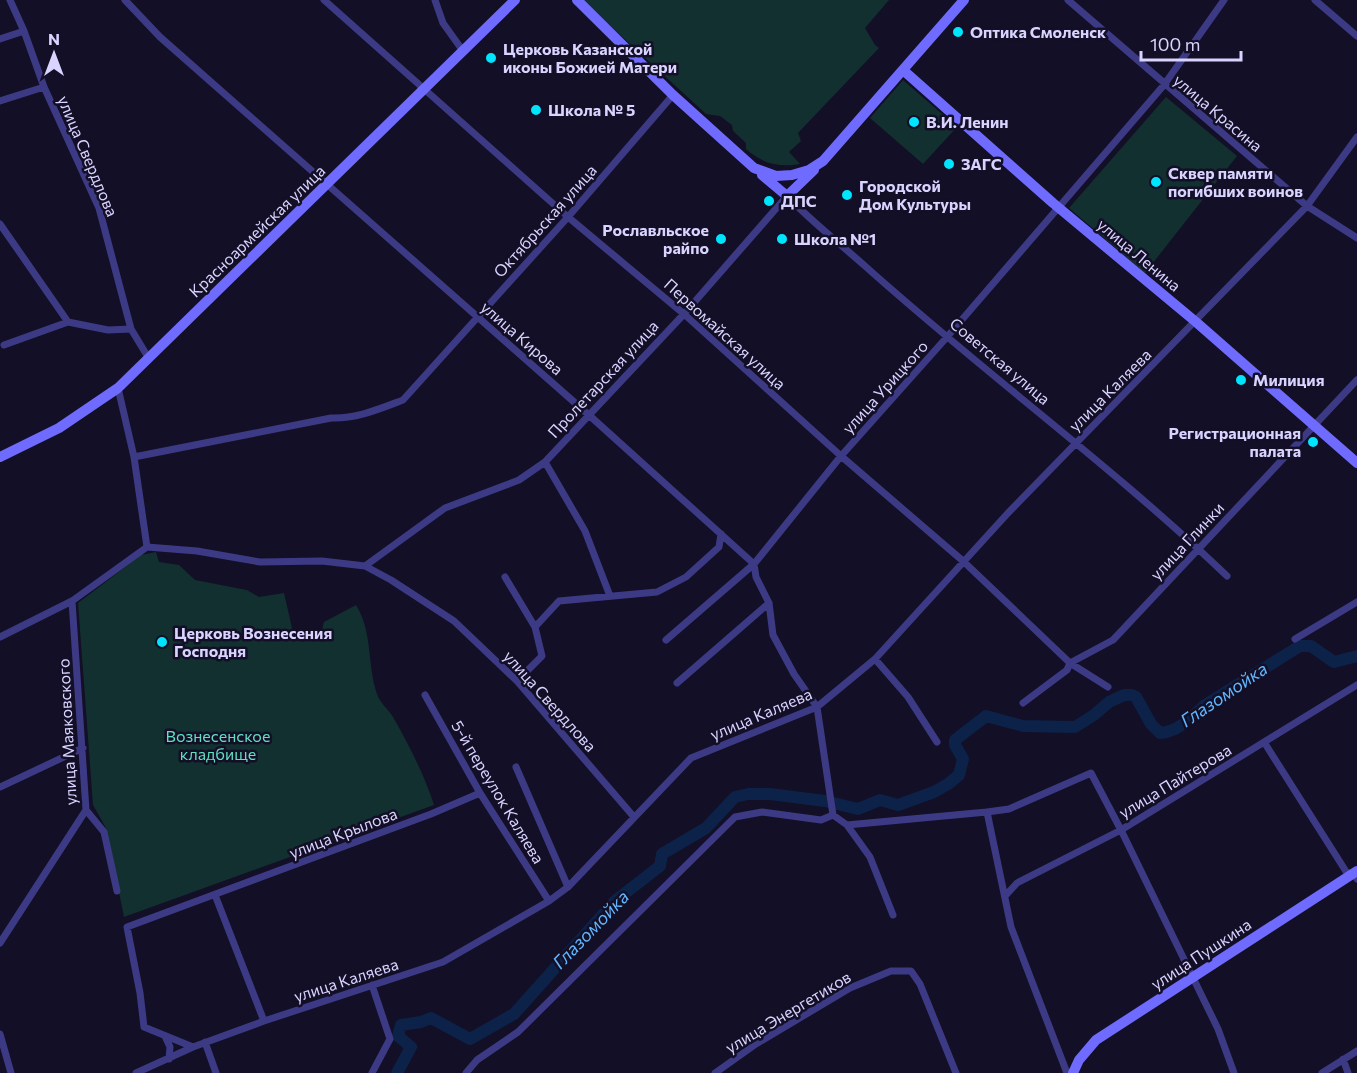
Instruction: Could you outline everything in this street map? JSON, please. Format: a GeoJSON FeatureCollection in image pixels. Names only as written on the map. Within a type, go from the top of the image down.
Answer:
{"type":"FeatureCollection","features":[{"type":"Feature","properties":{"kind":"main road","name":"Красноармейская улица"},"geometry":{"type":"LineString","coordinates":[[0,457],[59,428],[118,388],[515,0]]}},
{"type":"Feature","properties":{"kind":"main road","name":"Советская улица"},"geometry":{"type":"LineString","coordinates":[[577,0],[673,95],[787,196]]}},
{"type":"Feature","properties":{"kind":"main road","name":"Пролетарская улица"},"geometry":{"type":"LineString","coordinates":[[787,196],[823,161],[964,0]]}},
{"type":"Feature","properties":{"kind":"main road","name":"улица Ленина"},"geometry":{"type":"LineString","coordinates":[[903,70],[1059,208],[1196,322],[1357,463]]}},
{"type":"Feature","properties":{"kind":"main road","name":"Пролетарская улица"},"geometry":{"type":"LineString","coordinates":[[776,176],[792,175],[809,170],[823,161]]}},
{"type":"Feature","properties":{"kind":"main road","name":"Советская улица"},"geometry":{"type":"LineString","coordinates":[[754,168],[776,176]]}},
{"type":"Feature","properties":{"kind":"main road","name":"улица Пушкина"},"geometry":{"type":"LineString","coordinates":[[1073,1073],[1079,1060],[1096,1040],[1356,874]]}},
{"type":"Feature","properties":{"kind":"street","name":"улица Свердлова"},"geometry":{"type":"LineString","coordinates":[[10,0],[44,87],[99,208],[131,329],[148,357]]}},
{"type":"Feature","properties":{"kind":"street","name":"улица Кирова"},"geometry":{"type":"LineString","coordinates":[[125,0],[160,37],[590,416],[754,564],[756,577],[769,603],[773,634],[794,674],[817,707],[834,815]]}},
{"type":"Feature","properties":{"kind":"street","name":"Первомайская улица"},"geometry":{"type":"LineString","coordinates":[[324,0],[568,217],[684,314],[841,456],[963,561],[1070,663],[1108,687]]}},
{"type":"Feature","properties":{"kind":"street"},"geometry":{"type":"LineString","coordinates":[[435,0],[443,23],[463,51]]}},
{"type":"Feature","properties":{"kind":"street","name":"улица Красина"},"geometry":{"type":"LineString","coordinates":[[1068,0],[1307,206],[1357,238]]}},
{"type":"Feature","properties":{"kind":"street","name":"улица Урицкого"},"geometry":{"type":"LineString","coordinates":[[666,640],[754,564],[841,456],[947,337],[1164,85],[1224,0]]}},
{"type":"Feature","properties":{"kind":"street"},"geometry":{"type":"LineString","coordinates":[[1315,0],[1357,36]]}},
{"type":"Feature","properties":{"kind":"street"},"geometry":{"type":"LineString","coordinates":[[0,39],[24,31]]}},
{"type":"Feature","properties":{"kind":"street"},"geometry":{"type":"LineString","coordinates":[[0,101],[44,87]]}},
{"type":"Feature","properties":{"kind":"street","name":"Октябрьская улица"},"geometry":{"type":"LineString","coordinates":[[134,457],[331,418],[346,419],[403,400],[568,217],[673,95]]}},
{"type":"Feature","properties":{"kind":"street","name":"улица Каляева"},"geometry":{"type":"LineString","coordinates":[[136,1073],[205,1042],[443,962],[549,901],[568,887],[691,758],[817,707],[874,659],[963,561],[1307,206],[1357,137]]}},
{"type":"Feature","properties":{"kind":"street","name":"Пролетарская улица"},"geometry":{"type":"LineString","coordinates":[[365,566],[445,508],[519,480],[545,462],[684,314],[787,196]]}},
{"type":"Feature","properties":{"kind":"street","name":"Советская улица"},"geometry":{"type":"LineString","coordinates":[[787,196],[900,298],[1076,443],[1227,576]]}},
{"type":"Feature","properties":{"kind":"street"},"geometry":{"type":"LineString","coordinates":[[0,224],[68,322]]}},
{"type":"Feature","properties":{"kind":"street"},"geometry":{"type":"LineString","coordinates":[[4,345],[68,322],[108,330],[131,329]]}},
{"type":"Feature","properties":{"kind":"street","name":"улица Глинки"},"geometry":{"type":"LineString","coordinates":[[1023,703],[1067,670],[1070,663],[1113,640],[1357,380]]}},
{"type":"Feature","properties":{"kind":"street"},"geometry":{"type":"LineString","coordinates":[[0,637],[72,602],[147,547],[134,457],[118,388]]}},
{"type":"Feature","properties":{"kind":"street"},"geometry":{"type":"LineString","coordinates":[[545,462],[585,531],[610,596]]}},
{"type":"Feature","properties":{"kind":"street"},"geometry":{"type":"LineString","coordinates":[[535,627],[560,601],[657,592],[686,577],[719,547],[721,534]]}},
{"type":"Feature","properties":{"kind":"street","name":"улица Свердлова"},"geometry":{"type":"LineString","coordinates":[[147,547],[196,550],[260,562],[322,561],[365,566],[391,580],[454,621],[517,681],[634,817]]}},
{"type":"Feature","properties":{"kind":"street"},"geometry":{"type":"LineString","coordinates":[[505,577],[535,627],[542,656],[517,681]]}},
{"type":"Feature","properties":{"kind":"street","name":"улица Маяковского"},"geometry":{"type":"LineString","coordinates":[[1,939],[86,810],[72,602]]}},
{"type":"Feature","properties":{"kind":"street"},"geometry":{"type":"LineString","coordinates":[[1295,639],[1357,602]]}},
{"type":"Feature","properties":{"kind":"street"},"geometry":{"type":"LineString","coordinates":[[677,683],[769,603]]}},
{"type":"Feature","properties":{"kind":"street"},"geometry":{"type":"LineString","coordinates":[[874,659],[908,697],[937,742]]}},
{"type":"Feature","properties":{"kind":"street","name":"улица Пайтерова"},"geometry":{"type":"LineString","coordinates":[[1006,895],[1017,883],[1121,830],[1357,685]]}},
{"type":"Feature","properties":{"kind":"street","name":"5-й переулок Каляева"},"geometry":{"type":"LineString","coordinates":[[425,695],[480,793],[549,901]]}},
{"type":"Feature","properties":{"kind":"street"},"geometry":{"type":"LineString","coordinates":[[1264,742],[1347,873],[1356,874]]}},
{"type":"Feature","properties":{"kind":"street"},"geometry":{"type":"LineString","coordinates":[[0,787],[83,748]]}},
{"type":"Feature","properties":{"kind":"street"},"geometry":{"type":"LineString","coordinates":[[516,767],[568,887]]}},
{"type":"Feature","properties":{"kind":"street"},"geometry":{"type":"LineString","coordinates":[[847,825],[1009,809],[1091,773],[1218,1029],[1234,1073]]}},
{"type":"Feature","properties":{"kind":"street","name":"улица Крылова"},"geometry":{"type":"LineString","coordinates":[[194,1047],[144,1027],[127,927],[431,814],[480,793]]}},
{"type":"Feature","properties":{"kind":"street"},"geometry":{"type":"LineString","coordinates":[[86,810],[104,832],[117,891]]}},
{"type":"Feature","properties":{"kind":"street"},"geometry":{"type":"LineString","coordinates":[[466,1073],[477,1060],[518,1032],[735,817],[762,812],[821,820],[834,815],[847,825],[870,857],[894,915]]}},
{"type":"Feature","properties":{"kind":"street"},"geometry":{"type":"LineString","coordinates":[[987,812],[1011,927],[1067,1073]]}},
{"type":"Feature","properties":{"kind":"street"},"geometry":{"type":"LineString","coordinates":[[215,895],[264,1021]]}},
{"type":"Feature","properties":{"kind":"street","name":"улица Энергетиков"},"geometry":{"type":"LineString","coordinates":[[715,1073],[756,1044],[850,988],[891,971],[912,971],[920,984],[956,1073]]}},
{"type":"Feature","properties":{"kind":"street"},"geometry":{"type":"LineString","coordinates":[[372,986],[390,1039],[372,1073]]}},
{"type":"Feature","properties":{"kind":"street"},"geometry":{"type":"LineString","coordinates":[[0,1034],[11,1073]]}},
{"type":"Feature","properties":{"kind":"street"},"geometry":{"type":"LineString","coordinates":[[165,1036],[170,1047],[168,1059]]}},
{"type":"Feature","properties":{"kind":"street"},"geometry":{"type":"LineString","coordinates":[[205,1042],[216,1073]]}},
{"type":"Feature","properties":{"kind":"street"},"geometry":{"type":"LineString","coordinates":[[1322,1073],[1357,1051]]}},
{"type":"Feature","properties":{"kind":"street"},"geometry":{"type":"LineString","coordinates":[[1343,1059],[1348,1073]]}},
{"type":"Feature","properties":{"kind":"green space"},"geometry":{"type":"Polygon","coordinates":[[[582,0],[889,0],[865,28],[879,48],[798,133],[801,141],[789,152],[800,164],[777,165],[758,158],[746,149],[746,143],[733,131],[732,125],[720,116],[706,114],[582,0]]]}},
{"type":"Feature","properties":{"kind":"green space"},"geometry":{"type":"Polygon","coordinates":[[[903,80],[957,127],[923,164],[870,118],[903,80]]]}},
{"type":"Feature","properties":{"kind":"green space"},"geometry":{"type":"Polygon","coordinates":[[[1166,97],[1237,156],[1145,273],[1069,208],[1166,97]]]}},
{"type":"Feature","properties":{"kind":"green space","name":"Вознесенское кладбище"},"geometry":{"type":"Polygon","coordinates":[[[156,552],[159,562],[179,565],[195,580],[247,590],[259,597],[284,593],[295,641],[317,632],[321,633],[324,622],[356,605],[365,626],[377,694],[393,717],[410,749],[434,805],[124,917],[106,828],[93,805],[78,603],[141,555],[156,552]]]}},
{"type":"Feature","properties":{"kind":"waterway","name":"Глазомойка"},"geometry":{"type":"LineString","coordinates":[[397,1073],[411,1047],[398,1036],[401,1025],[431,1018],[470,1039],[514,1014],[615,901],[660,866],[662,854],[706,828],[735,797],[748,794],[770,794],[825,801],[858,809],[880,800],[898,805],[934,792],[959,775],[963,759],[955,745],[955,740],[986,716],[1023,726],[1075,727],[1109,702],[1124,695],[1132,695],[1136,697],[1151,724],[1160,733],[1167,732],[1179,727],[1205,705],[1300,646],[1311,646],[1334,662],[1357,656]]}},
{"type":"Feature","properties":{"kind":"place","name":"Оптика Смоленск"},"geometry":{"type":"Point","coordinates":[958,32]}},
{"type":"Feature","properties":{"kind":"place","name":"Церковь Казанской иконы Божией Матери"},"geometry":{"type":"Point","coordinates":[491,58]}},
{"type":"Feature","properties":{"kind":"place","name":"Школа № 5"},"geometry":{"type":"Point","coordinates":[536,110]}},
{"type":"Feature","properties":{"kind":"place","name":"В.И. Ленин"},"geometry":{"type":"Point","coordinates":[914,122]}},
{"type":"Feature","properties":{"kind":"place","name":"ЗАГС"},"geometry":{"type":"Point","coordinates":[949,164]}},
{"type":"Feature","properties":{"kind":"place","name":"Сквер памяти погибших воинов"},"geometry":{"type":"Point","coordinates":[1156,182]}},
{"type":"Feature","properties":{"kind":"place","name":"Городской Дом Культуры"},"geometry":{"type":"Point","coordinates":[847,195]}},
{"type":"Feature","properties":{"kind":"place","name":"ДПС"},"geometry":{"type":"Point","coordinates":[769,201]}},
{"type":"Feature","properties":{"kind":"place","name":"Рославльское райпо"},"geometry":{"type":"Point","coordinates":[721,239]}},
{"type":"Feature","properties":{"kind":"place","name":"Школа №1"},"geometry":{"type":"Point","coordinates":[782,239]}},
{"type":"Feature","properties":{"kind":"place","name":"Милиция"},"geometry":{"type":"Point","coordinates":[1241,380]}},
{"type":"Feature","properties":{"kind":"place","name":"Регистрационная палата"},"geometry":{"type":"Point","coordinates":[1313,442]}},
{"type":"Feature","properties":{"kind":"place","name":"Церковь Вознесения Господня"},"geometry":{"type":"Point","coordinates":[162,642]}}]}
